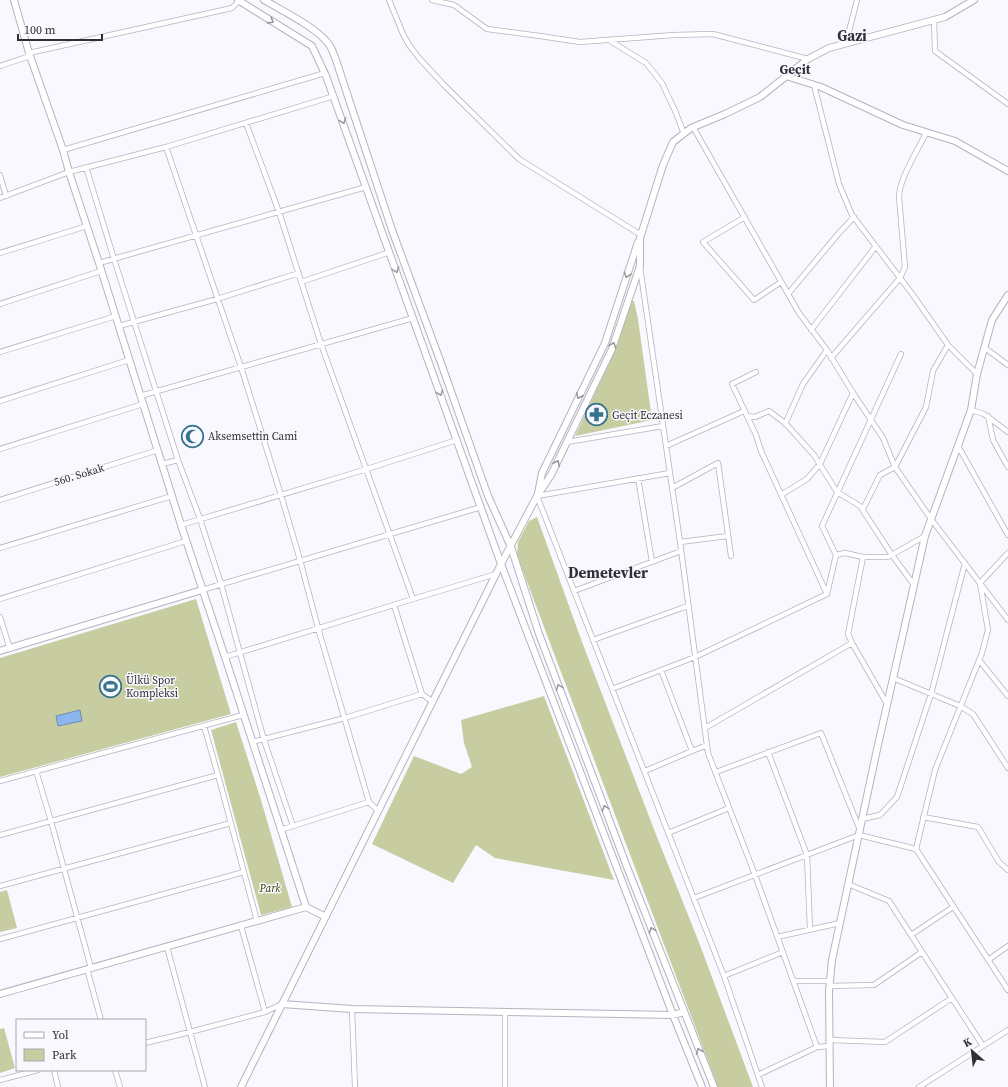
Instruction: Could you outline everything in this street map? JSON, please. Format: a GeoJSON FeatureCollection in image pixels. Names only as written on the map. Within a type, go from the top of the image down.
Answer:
{"type":"FeatureCollection","features":[{"type":"Feature","properties":{"kind":"street"},"geometry":{"type":"LineString","coordinates":[[14,0],[30,55],[102,271],[186,542],[306,907]]}},
{"type":"Feature","properties":{"kind":"street"},"geometry":{"type":"LineString","coordinates":[[0,66],[30,55],[232,8],[238,0],[312,46],[334,96],[502,564],[673,1015],[702,1087]]}},
{"type":"Feature","properties":{"kind":"street"},"geometry":{"type":"LineString","coordinates":[[264,0],[302,22],[322,37],[330,45],[335,57],[392,230],[488,496],[511,547],[539,634],[627,867],[714,1087]]}},
{"type":"Feature","properties":{"kind":"street"},"geometry":{"type":"LineString","coordinates":[[389,0],[403,34],[419,58],[443,84],[519,159],[640,237]]}},
{"type":"Feature","properties":{"kind":"street"},"geometry":{"type":"LineString","coordinates":[[432,0],[454,2],[487,29],[580,42],[674,35],[713,34],[808,58]]}},
{"type":"Feature","properties":{"kind":"street"},"geometry":{"type":"LineString","coordinates":[[849,42],[848,35],[857,0]]}},
{"type":"Feature","properties":{"kind":"street"},"geometry":{"type":"LineString","coordinates":[[762,1087],[724,976],[537,496],[542,473],[605,343],[663,165],[672,142],[693,127],[725,114],[760,97],[808,58],[829,48],[945,17],[974,0]]}},
{"type":"Feature","properties":{"kind":"street"},"geometry":{"type":"LineString","coordinates":[[934,20],[935,51],[1008,104]]}},
{"type":"Feature","properties":{"kind":"street"},"geometry":{"type":"LineString","coordinates":[[610,40],[646,63],[662,83],[684,134]]}},
{"type":"Feature","properties":{"kind":"street"},"geometry":{"type":"LineString","coordinates":[[62,150],[325,73]]}},
{"type":"Feature","properties":{"kind":"street"},"geometry":{"type":"LineString","coordinates":[[786,76],[821,87],[903,125],[955,141],[1008,171]]}},
{"type":"Feature","properties":{"kind":"street"},"geometry":{"type":"LineString","coordinates":[[814,85],[839,184],[854,217],[948,345],[977,374]]}},
{"type":"Feature","properties":{"kind":"street"},"geometry":{"type":"LineString","coordinates":[[0,198],[69,172],[166,147],[334,96]]}},
{"type":"Feature","properties":{"kind":"street"},"geometry":{"type":"LineString","coordinates":[[246,123],[279,212],[321,344],[413,599]]}},
{"type":"Feature","properties":{"kind":"street"},"geometry":{"type":"LineString","coordinates":[[693,127],[798,313],[827,350],[853,394],[883,438],[895,467],[931,519],[1008,620]]}},
{"type":"Feature","properties":{"kind":"street"},"geometry":{"type":"LineString","coordinates":[[831,358],[900,278],[905,267],[899,197],[900,187],[903,178],[926,133]]}},
{"type":"Feature","properties":{"kind":"street"},"geometry":{"type":"LineString","coordinates":[[166,147],[241,367],[281,495],[369,802],[378,811]]}},
{"type":"Feature","properties":{"kind":"street"},"geometry":{"type":"LineString","coordinates":[[86,167],[178,460],[200,519],[221,584],[264,740],[293,826]]}},
{"type":"Feature","properties":{"kind":"street"},"geometry":{"type":"LineString","coordinates":[[0,175],[6,196]]}},
{"type":"Feature","properties":{"kind":"street"},"geometry":{"type":"LineString","coordinates":[[99,263],[366,187]]}},
{"type":"Feature","properties":{"kind":"street"},"geometry":{"type":"LineString","coordinates":[[745,217],[703,242],[754,300],[781,282]]}},
{"type":"Feature","properties":{"kind":"street"},"geometry":{"type":"LineString","coordinates":[[788,294],[854,217]]}},
{"type":"Feature","properties":{"kind":"street"},"geometry":{"type":"LineString","coordinates":[[0,253],[87,226]]}},
{"type":"Feature","properties":{"kind":"street"},"geometry":{"type":"LineString","coordinates":[[640,237],[640,266],[680,542],[708,753],[755,875],[817,1047]]}},
{"type":"Feature","properties":{"kind":"street"},"geometry":{"type":"LineString","coordinates":[[811,330],[876,246]]}},
{"type":"Feature","properties":{"kind":"street"},"geometry":{"type":"LineString","coordinates":[[301,282],[390,252]]}},
{"type":"Feature","properties":{"kind":"street"},"geometry":{"type":"LineString","coordinates":[[241,1087],[496,574],[537,496],[551,475],[612,349],[640,266]]}},
{"type":"Feature","properties":{"kind":"street"},"geometry":{"type":"LineString","coordinates":[[0,304],[102,271]]}},
{"type":"Feature","properties":{"kind":"street"},"geometry":{"type":"LineString","coordinates":[[119,326],[217,299],[299,273]]}},
{"type":"Feature","properties":{"kind":"street"},"geometry":{"type":"LineString","coordinates":[[830,1087],[830,984],[832,960],[887,704],[925,536],[971,410],[977,374],[992,320],[1008,295]]}},
{"type":"Feature","properties":{"kind":"street"},"geometry":{"type":"LineString","coordinates":[[0,352],[116,316]]}},
{"type":"Feature","properties":{"kind":"street"},"geometry":{"type":"LineString","coordinates":[[140,396],[413,318]]}},
{"type":"Feature","properties":{"kind":"street"},"geometry":{"type":"LineString","coordinates":[[862,509],[880,475],[895,467],[926,406],[933,371],[948,345]]}},
{"type":"Feature","properties":{"kind":"street"},"geometry":{"type":"LineString","coordinates":[[985,348],[1008,365]]}},
{"type":"Feature","properties":{"kind":"street"},"geometry":{"type":"LineString","coordinates":[[785,424],[802,384],[827,350]]}},
{"type":"Feature","properties":{"kind":"street"},"geometry":{"type":"LineString","coordinates":[[827,594],[836,555],[822,526],[901,354]]}},
{"type":"Feature","properties":{"kind":"street"},"geometry":{"type":"LineString","coordinates":[[0,401],[129,360]]}},
{"type":"Feature","properties":{"kind":"street"},"geometry":{"type":"LineString","coordinates":[[756,372],[732,384],[827,594]]}},
{"type":"Feature","properties":{"kind":"street"},"geometry":{"type":"LineString","coordinates":[[781,495],[807,479],[820,464],[853,394]]}},
{"type":"Feature","properties":{"kind":"street"},"geometry":{"type":"LineString","coordinates":[[0,449],[143,404]]}},
{"type":"Feature","properties":{"kind":"street"},"geometry":{"type":"LineString","coordinates":[[747,416],[755,417],[769,410],[785,424],[814,455],[838,492],[860,506],[892,555],[914,585]]}},
{"type":"Feature","properties":{"kind":"street"},"geometry":{"type":"LineString","coordinates":[[971,410],[988,416],[1008,432]]}},
{"type":"Feature","properties":{"kind":"street"},"geometry":{"type":"LineString","coordinates":[[666,446],[744,411]]}},
{"type":"Feature","properties":{"kind":"street"},"geometry":{"type":"LineString","coordinates":[[988,416],[993,440],[1008,467]]}},
{"type":"Feature","properties":{"kind":"street"},"geometry":{"type":"LineString","coordinates":[[567,442],[663,426]]}},
{"type":"Feature","properties":{"kind":"street"},"geometry":{"type":"LineString","coordinates":[[181,525],[367,469],[457,440]]}},
{"type":"Feature","properties":{"kind":"street"},"geometry":{"type":"LineString","coordinates":[[958,446],[1008,535]]}},
{"type":"Feature","properties":{"kind":"street","name":"560. Sokak"},"geometry":{"type":"LineString","coordinates":[[0,500],[158,450]]}},
{"type":"Feature","properties":{"kind":"street"},"geometry":{"type":"LineString","coordinates":[[162,464],[178,460]]}},
{"type":"Feature","properties":{"kind":"street"},"geometry":{"type":"LineString","coordinates":[[672,488],[718,463],[731,556]]}},
{"type":"Feature","properties":{"kind":"street"},"geometry":{"type":"LineString","coordinates":[[537,496],[670,473]]}},
{"type":"Feature","properties":{"kind":"street"},"geometry":{"type":"LineString","coordinates":[[638,478],[652,562]]}},
{"type":"Feature","properties":{"kind":"street"},"geometry":{"type":"LineString","coordinates":[[0,548],[172,496]]}},
{"type":"Feature","properties":{"kind":"street"},"geometry":{"type":"LineString","coordinates":[[0,651],[481,507]]}},
{"type":"Feature","properties":{"kind":"street"},"geometry":{"type":"LineString","coordinates":[[680,542],[728,536]]}},
{"type":"Feature","properties":{"kind":"street"},"geometry":{"type":"LineString","coordinates":[[836,555],[845,553],[863,557],[888,557],[925,536]]}},
{"type":"Feature","properties":{"kind":"street"},"geometry":{"type":"LineString","coordinates":[[0,599],[186,542]]}},
{"type":"Feature","properties":{"kind":"street"},"geometry":{"type":"LineString","coordinates":[[574,591],[681,552]]}},
{"type":"Feature","properties":{"kind":"street"},"geometry":{"type":"LineString","coordinates":[[980,583],[1008,553]]}},
{"type":"Feature","properties":{"kind":"street"},"geometry":{"type":"LineString","coordinates":[[863,557],[848,634],[887,704]]}},
{"type":"Feature","properties":{"kind":"street"},"geometry":{"type":"LineString","coordinates":[[862,819],[880,815],[897,797],[931,694],[965,563]]}},
{"type":"Feature","properties":{"kind":"street"},"geometry":{"type":"LineString","coordinates":[[225,657],[496,574]]}},
{"type":"Feature","properties":{"kind":"street"},"geometry":{"type":"LineString","coordinates":[[916,849],[934,770],[982,653],[988,630],[980,583]]}},
{"type":"Feature","properties":{"kind":"street"},"geometry":{"type":"LineString","coordinates":[[612,689],[695,657],[827,594]]}},
{"type":"Feature","properties":{"kind":"street"},"geometry":{"type":"LineString","coordinates":[[394,605],[422,694],[433,702]]}},
{"type":"Feature","properties":{"kind":"street"},"geometry":{"type":"LineString","coordinates":[[593,640],[688,606]]}},
{"type":"Feature","properties":{"kind":"street"},"geometry":{"type":"LineString","coordinates":[[0,618],[10,649]]}},
{"type":"Feature","properties":{"kind":"street"},"geometry":{"type":"LineString","coordinates":[[705,728],[852,643]]}},
{"type":"Feature","properties":{"kind":"street"},"geometry":{"type":"LineString","coordinates":[[979,660],[1008,696]]}},
{"type":"Feature","properties":{"kind":"street"},"geometry":{"type":"LineString","coordinates":[[661,670],[692,751]]}},
{"type":"Feature","properties":{"kind":"street"},"geometry":{"type":"LineString","coordinates":[[893,678],[960,706],[973,714],[1008,768]]}},
{"type":"Feature","properties":{"kind":"street"},"geometry":{"type":"LineString","coordinates":[[252,742],[345,718],[422,694]]}},
{"type":"Feature","properties":{"kind":"street"},"geometry":{"type":"LineString","coordinates":[[0,781],[243,715]]}},
{"type":"Feature","properties":{"kind":"street"},"geometry":{"type":"LineString","coordinates":[[204,726],[257,921]]}},
{"type":"Feature","properties":{"kind":"street"},"geometry":{"type":"LineString","coordinates":[[716,772],[821,733],[859,833]]}},
{"type":"Feature","properties":{"kind":"street"},"geometry":{"type":"LineString","coordinates":[[645,771],[707,746]]}},
{"type":"Feature","properties":{"kind":"street"},"geometry":{"type":"LineString","coordinates":[[768,752],[807,855],[810,929]]}},
{"type":"Feature","properties":{"kind":"street"},"geometry":{"type":"LineString","coordinates":[[36,771],[77,917],[101,1019]]}},
{"type":"Feature","properties":{"kind":"street"},"geometry":{"type":"LineString","coordinates":[[0,835],[218,775]]}},
{"type":"Feature","properties":{"kind":"street"},"geometry":{"type":"LineString","coordinates":[[280,830],[369,802]]}},
{"type":"Feature","properties":{"kind":"street"},"geometry":{"type":"LineString","coordinates":[[668,832],[729,808]]}},
{"type":"Feature","properties":{"kind":"street"},"geometry":{"type":"LineString","coordinates":[[923,817],[978,827],[999,862],[1008,870]]}},
{"type":"Feature","properties":{"kind":"street"},"geometry":{"type":"LineString","coordinates":[[0,886],[231,823]]}},
{"type":"Feature","properties":{"kind":"street"},"geometry":{"type":"LineString","coordinates":[[694,898],[807,855],[859,833],[916,849],[1008,990]]}},
{"type":"Feature","properties":{"kind":"street"},"geometry":{"type":"LineString","coordinates":[[0,939],[244,872]]}},
{"type":"Feature","properties":{"kind":"street"},"geometry":{"type":"LineString","coordinates":[[848,884],[889,901],[983,1046]]}},
{"type":"Feature","properties":{"kind":"street"},"geometry":{"type":"LineString","coordinates":[[0,994],[306,907],[326,917]]}},
{"type":"Feature","properties":{"kind":"street"},"geometry":{"type":"LineString","coordinates":[[911,935],[954,907]]}},
{"type":"Feature","properties":{"kind":"street"},"geometry":{"type":"LineString","coordinates":[[777,937],[840,923]]}},
{"type":"Feature","properties":{"kind":"street"},"geometry":{"type":"LineString","coordinates":[[241,926],[265,1012]]}},
{"type":"Feature","properties":{"kind":"street"},"geometry":{"type":"LineString","coordinates":[[988,960],[1008,946]]}},
{"type":"Feature","properties":{"kind":"street"},"geometry":{"type":"LineString","coordinates":[[167,947],[205,1087]]}},
{"type":"Feature","properties":{"kind":"street"},"geometry":{"type":"LineString","coordinates":[[724,976],[783,952]]}},
{"type":"Feature","properties":{"kind":"street"},"geometry":{"type":"LineString","coordinates":[[793,981],[874,985],[922,952]]}},
{"type":"Feature","properties":{"kind":"street"},"geometry":{"type":"LineString","coordinates":[[758,1075],[817,1047],[830,1043],[885,1042],[952,998]]}},
{"type":"Feature","properties":{"kind":"street"},"geometry":{"type":"LineString","coordinates":[[146,1042],[265,1012],[282,1004],[352,1009],[673,1015],[684,1012]]}},
{"type":"Feature","properties":{"kind":"street"},"geometry":{"type":"LineString","coordinates":[[352,1009],[355,1087]]}},
{"type":"Feature","properties":{"kind":"street"},"geometry":{"type":"LineString","coordinates":[[505,1012],[505,1087]]}},
{"type":"Feature","properties":{"kind":"street"},"geometry":{"type":"LineString","coordinates":[[919,1087],[1008,1030]]}},
{"type":"Feature","properties":{"kind":"street"},"geometry":{"type":"LineString","coordinates":[[0,1080],[34,1071]]}},
{"type":"Feature","properties":{"kind":"street"},"geometry":{"type":"LineString","coordinates":[[54,1071],[58,1087]]}},
{"type":"Feature","properties":{"kind":"street"},"geometry":{"type":"LineString","coordinates":[[115,1071],[120,1087]]}},
{"type":"Feature","properties":{"kind":"green space"},"geometry":{"type":"Polygon","coordinates":[[[631,301],[634,301],[638,319],[652,420],[575,436],[613,355],[631,301]]]}},
{"type":"Feature","properties":{"kind":"green space"},"geometry":{"type":"Polygon","coordinates":[[[537,517],[582,642],[700,945],[753,1087],[718,1087],[517,555],[518,542],[529,521],[537,517]]]}},
{"type":"Feature","properties":{"kind":"green space","name":"Ülkü Spor Kompleksi"},"geometry":{"type":"Polygon","coordinates":[[[196,599],[231,714],[0,777],[0,658],[196,599]]]}},
{"type":"Feature","properties":{"kind":"green space"},"geometry":{"type":"Polygon","coordinates":[[[544,696],[614,880],[495,858],[476,845],[453,883],[372,844],[414,756],[461,774],[472,767],[464,743],[461,720],[544,696]]]}},
{"type":"Feature","properties":{"kind":"green space","name":"Park"},"geometry":{"type":"Polygon","coordinates":[[[236,722],[261,800],[292,907],[261,915],[211,730],[236,722]]]}},
{"type":"Feature","properties":{"kind":"green space"},"geometry":{"type":"Polygon","coordinates":[[[7,890],[17,928],[0,932],[0,892],[7,890]]]}},
{"type":"Feature","properties":{"kind":"green space"},"geometry":{"type":"Polygon","coordinates":[[[4,1028],[15,1068],[0,1073],[0,1029],[4,1028]]]}},
{"type":"Feature","properties":{"kind":"water"},"geometry":{"type":"Polygon","coordinates":[[[80,710],[82,721],[58,726],[56,716],[80,710]]]}},
{"type":"Feature","properties":{"kind":"place","name":"Geçit Eczanesi"},"geometry":{"type":"Point","coordinates":[597,415]}},
{"type":"Feature","properties":{"kind":"place","name":"Aksemsettin Cami"},"geometry":{"type":"Point","coordinates":[192,436]}},
{"type":"Feature","properties":{"kind":"place","name":"Ülkü Spor Kompleksi"},"geometry":{"type":"Point","coordinates":[111,686]}},
{"type":"Feature","properties":{"kind":"district","name":"Gazi"},"geometry":{"type":"Point","coordinates":[852,35]}},
{"type":"Feature","properties":{"kind":"district","name":"Geçit"},"geometry":{"type":"Point","coordinates":[795,69]}},
{"type":"Feature","properties":{"kind":"district","name":"Demetevler"},"geometry":{"type":"Point","coordinates":[608,572]}}]}
